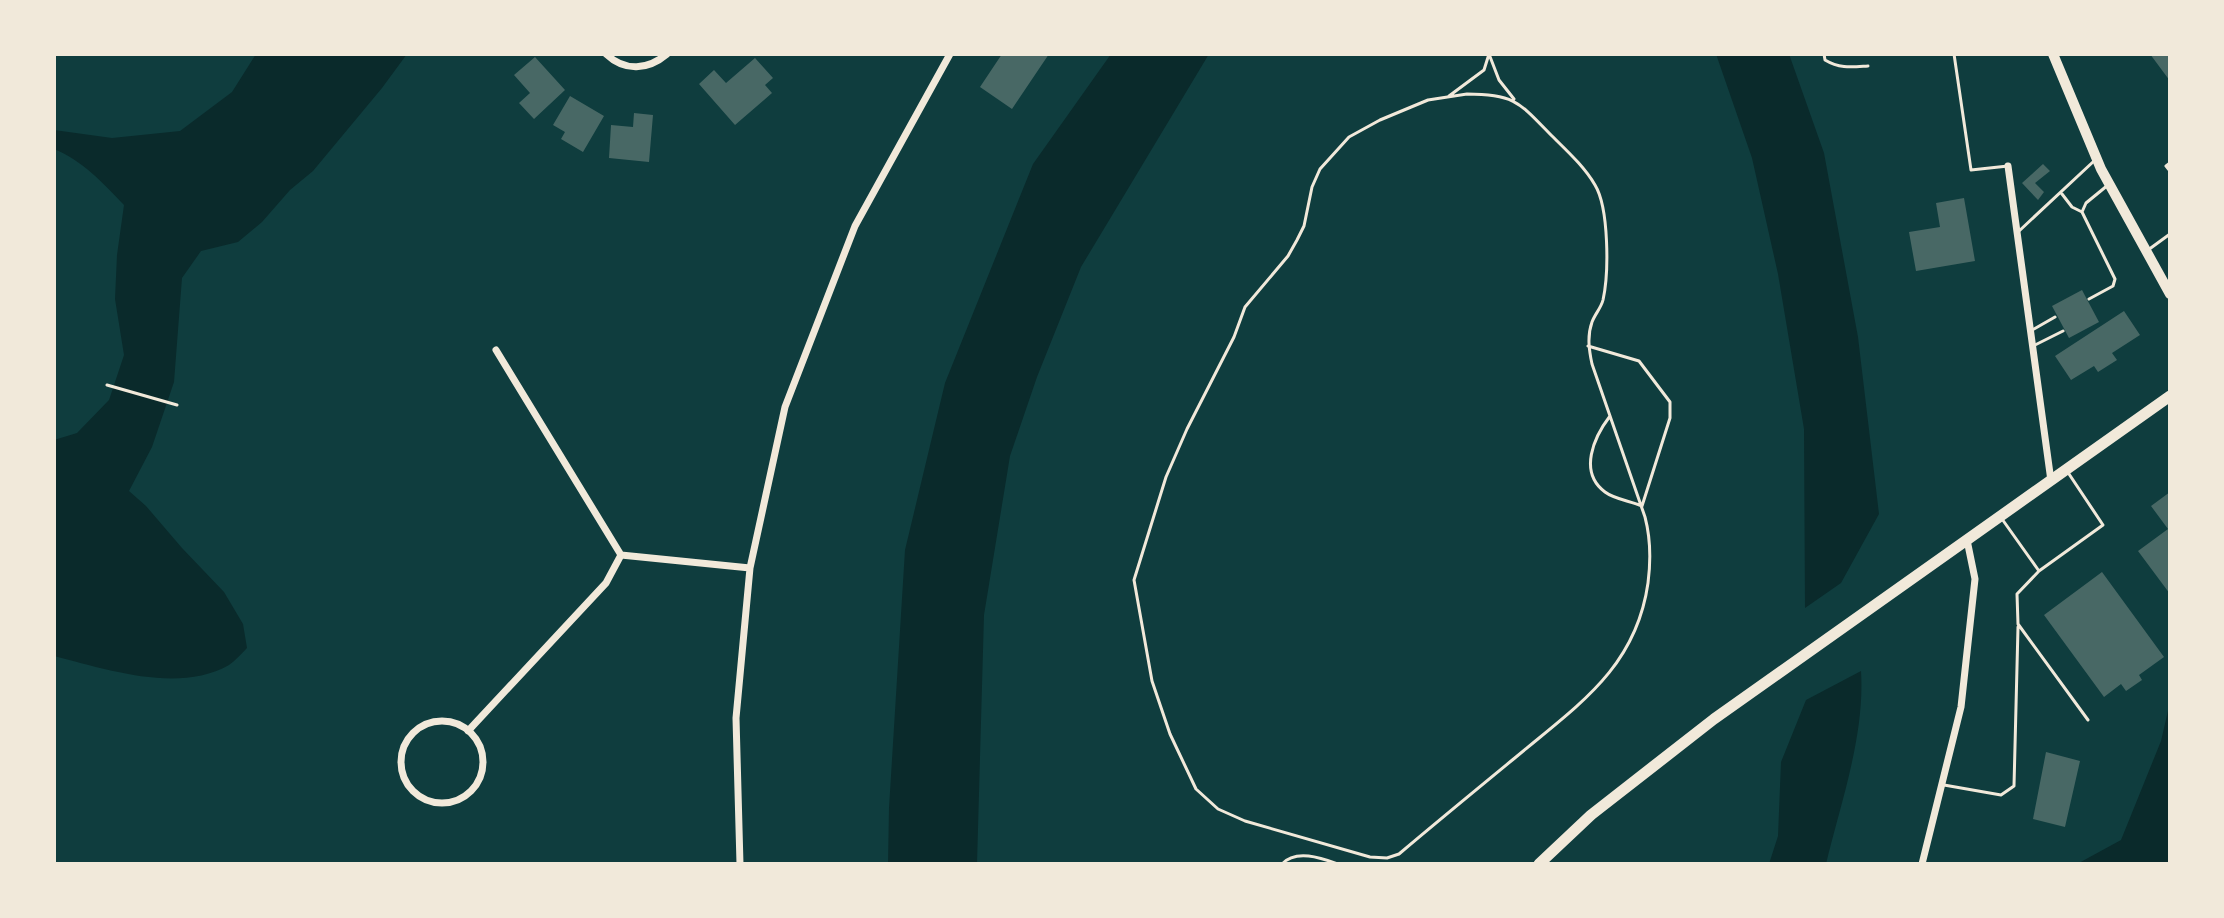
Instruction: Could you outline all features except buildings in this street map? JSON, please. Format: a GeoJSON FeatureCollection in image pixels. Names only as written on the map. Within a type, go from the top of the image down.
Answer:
{"type":"FeatureCollection","features":[{"type":"Feature","properties":{"kind":"main road"},"geometry":{"type":"LineString","coordinates":[[2053,54],[2109,184],[2170,294]]}},
{"type":"Feature","properties":{"kind":"main road"},"geometry":{"type":"LineString","coordinates":[[1539,864],[1591,815],[1655,762],[2170,396]]}},
{"type":"Feature","properties":{"kind":"street"},"geometry":{"type":"LineString","coordinates":[[606,54],[613,61],[641,68],[654,64],[667,54]]}},
{"type":"Feature","properties":{"kind":"street"},"geometry":{"type":"LineString","coordinates":[[740,864],[736,718],[750,568],[785,407],[855,226],[950,54]]}},
{"type":"Feature","properties":{"kind":"street"},"geometry":{"type":"LineString","coordinates":[[2008,166],[2051,481]]}},
{"type":"Feature","properties":{"kind":"street"},"geometry":{"type":"LineString","coordinates":[[496,350],[621,555]]}},
{"type":"Feature","properties":{"kind":"street"},"geometry":{"type":"LineString","coordinates":[[1922,864],[1961,707],[1975,579],[1967,540]]}},
{"type":"Feature","properties":{"kind":"street"},"geometry":{"type":"LineString","coordinates":[[621,555],[750,568]]}},
{"type":"Feature","properties":{"kind":"street"},"geometry":{"type":"LineString","coordinates":[[468,731],[606,583],[621,555]]}},
{"type":"Feature","properties":{"kind":"street"},"geometry":{"type":"LineString","coordinates":[[442,721],[468,731],[482,753],[480,779],[473,790],[451,803],[425,800],[414,793],[405,782],[401,754],[415,730],[428,723],[442,721]]}},
{"type":"Feature","properties":{"kind":"lane"},"geometry":{"type":"LineString","coordinates":[[1824,54],[1825,60],[1844,68],[1868,66]]}},
{"type":"Feature","properties":{"kind":"lane"},"geometry":{"type":"LineString","coordinates":[[1954,54],[1971,170],[2008,166]]}},
{"type":"Feature","properties":{"kind":"lane"},"geometry":{"type":"LineString","coordinates":[[2018,232],[2097,158]]}},
{"type":"Feature","properties":{"kind":"lane"},"geometry":{"type":"LineString","coordinates":[[2170,163],[2166,166],[2170,171]]}},
{"type":"Feature","properties":{"kind":"lane"},"geometry":{"type":"LineString","coordinates":[[2082,212],[2086,203],[2109,184]]}},
{"type":"Feature","properties":{"kind":"lane"},"geometry":{"type":"LineString","coordinates":[[2061,192],[2072,207],[2082,212],[2115,279],[2113,286],[2089,299]]}},
{"type":"Feature","properties":{"kind":"lane"},"geometry":{"type":"LineString","coordinates":[[2145,252],[2170,234]]}},
{"type":"Feature","properties":{"kind":"lane"},"geometry":{"type":"LineString","coordinates":[[2031,330],[2055,317]]}},
{"type":"Feature","properties":{"kind":"lane"},"geometry":{"type":"LineString","coordinates":[[2033,346],[2063,331]]}},
{"type":"Feature","properties":{"kind":"lane"},"geometry":{"type":"LineString","coordinates":[[1940,785],[2001,795],[2014,786],[2017,594],[2039,571],[2103,525],[2067,471]]}},
{"type":"Feature","properties":{"kind":"lane"},"geometry":{"type":"LineString","coordinates":[[2000,517],[2039,571]]}},
{"type":"Feature","properties":{"kind":"lane"},"geometry":{"type":"LineString","coordinates":[[2018,624],[2088,720]]}},
{"type":"Feature","properties":{"kind":"lane"},"geometry":{"type":"LineString","coordinates":[[1282,864],[1300,855],[1338,864]]}},
{"type":"Feature","properties":{"kind":"path"},"geometry":{"type":"LineString","coordinates":[[1446,97],[1484,70],[1489,54],[1499,80],[1514,99],[1584,169],[1597,187],[1602,202],[1605,280],[1602,303],[1592,321],[1588,346],[1642,506],[1650,538],[1650,567],[1640,623],[1627,650],[1590,696],[1399,854],[1387,858],[1370,857],[1245,821],[1206,800],[1189,778],[1152,681],[1134,580],[1166,477],[1234,337],[1245,307],[1288,256],[1304,226],[1312,187],[1320,169],[1349,137],[1428,100],[1496,94],[1514,99]]}},
{"type":"Feature","properties":{"kind":"path"},"geometry":{"type":"LineString","coordinates":[[1588,346],[1639,361],[1670,402],[1670,418],[1642,506]]}},
{"type":"Feature","properties":{"kind":"path"},"geometry":{"type":"LineString","coordinates":[[107,385],[177,405]]}},
{"type":"Feature","properties":{"kind":"path"},"geometry":{"type":"LineString","coordinates":[[1610,416],[1601,430],[1589,466],[1596,484],[1604,492],[1642,506]]}},
{"type":"Feature","properties":{"kind":"water"},"geometry":{"type":"Polygon","coordinates":[[[256,54],[407,54],[313,171],[290,190],[262,222],[238,242],[201,251],[182,278],[174,382],[152,447],[129,491],[224,592],[243,624],[247,648],[229,665],[187,678],[142,676],[54,656],[54,440],[77,433],[109,400],[124,355],[115,299],[124,205],[83,166],[54,149],[54,130],[112,138],[180,131],[232,92],[256,54]]]}},
{"type":"Feature","properties":{"kind":"water"},"geometry":{"type":"Polygon","coordinates":[[[1111,54],[1209,54],[1081,267],[1037,377],[1010,456],[984,615],[977,864],[888,864],[905,550],[945,383],[1033,164],[1111,54]]]}},
{"type":"Feature","properties":{"kind":"water"},"geometry":{"type":"Polygon","coordinates":[[[1716,54],[1789,54],[1824,153],[1858,337],[1879,514],[1841,583],[1805,608],[1804,429],[1778,274],[1752,158],[1716,54]]]}},
{"type":"Feature","properties":{"kind":"water"},"geometry":{"type":"Polygon","coordinates":[[[1861,671],[1856,744],[1826,864],[1769,864],[1778,836],[1781,762],[1806,700],[1861,671]]]}},
{"type":"Feature","properties":{"kind":"water"},"geometry":{"type":"Polygon","coordinates":[[[2170,702],[2170,864],[2077,864],[2121,840],[2161,741],[2170,702]]]}}]}
